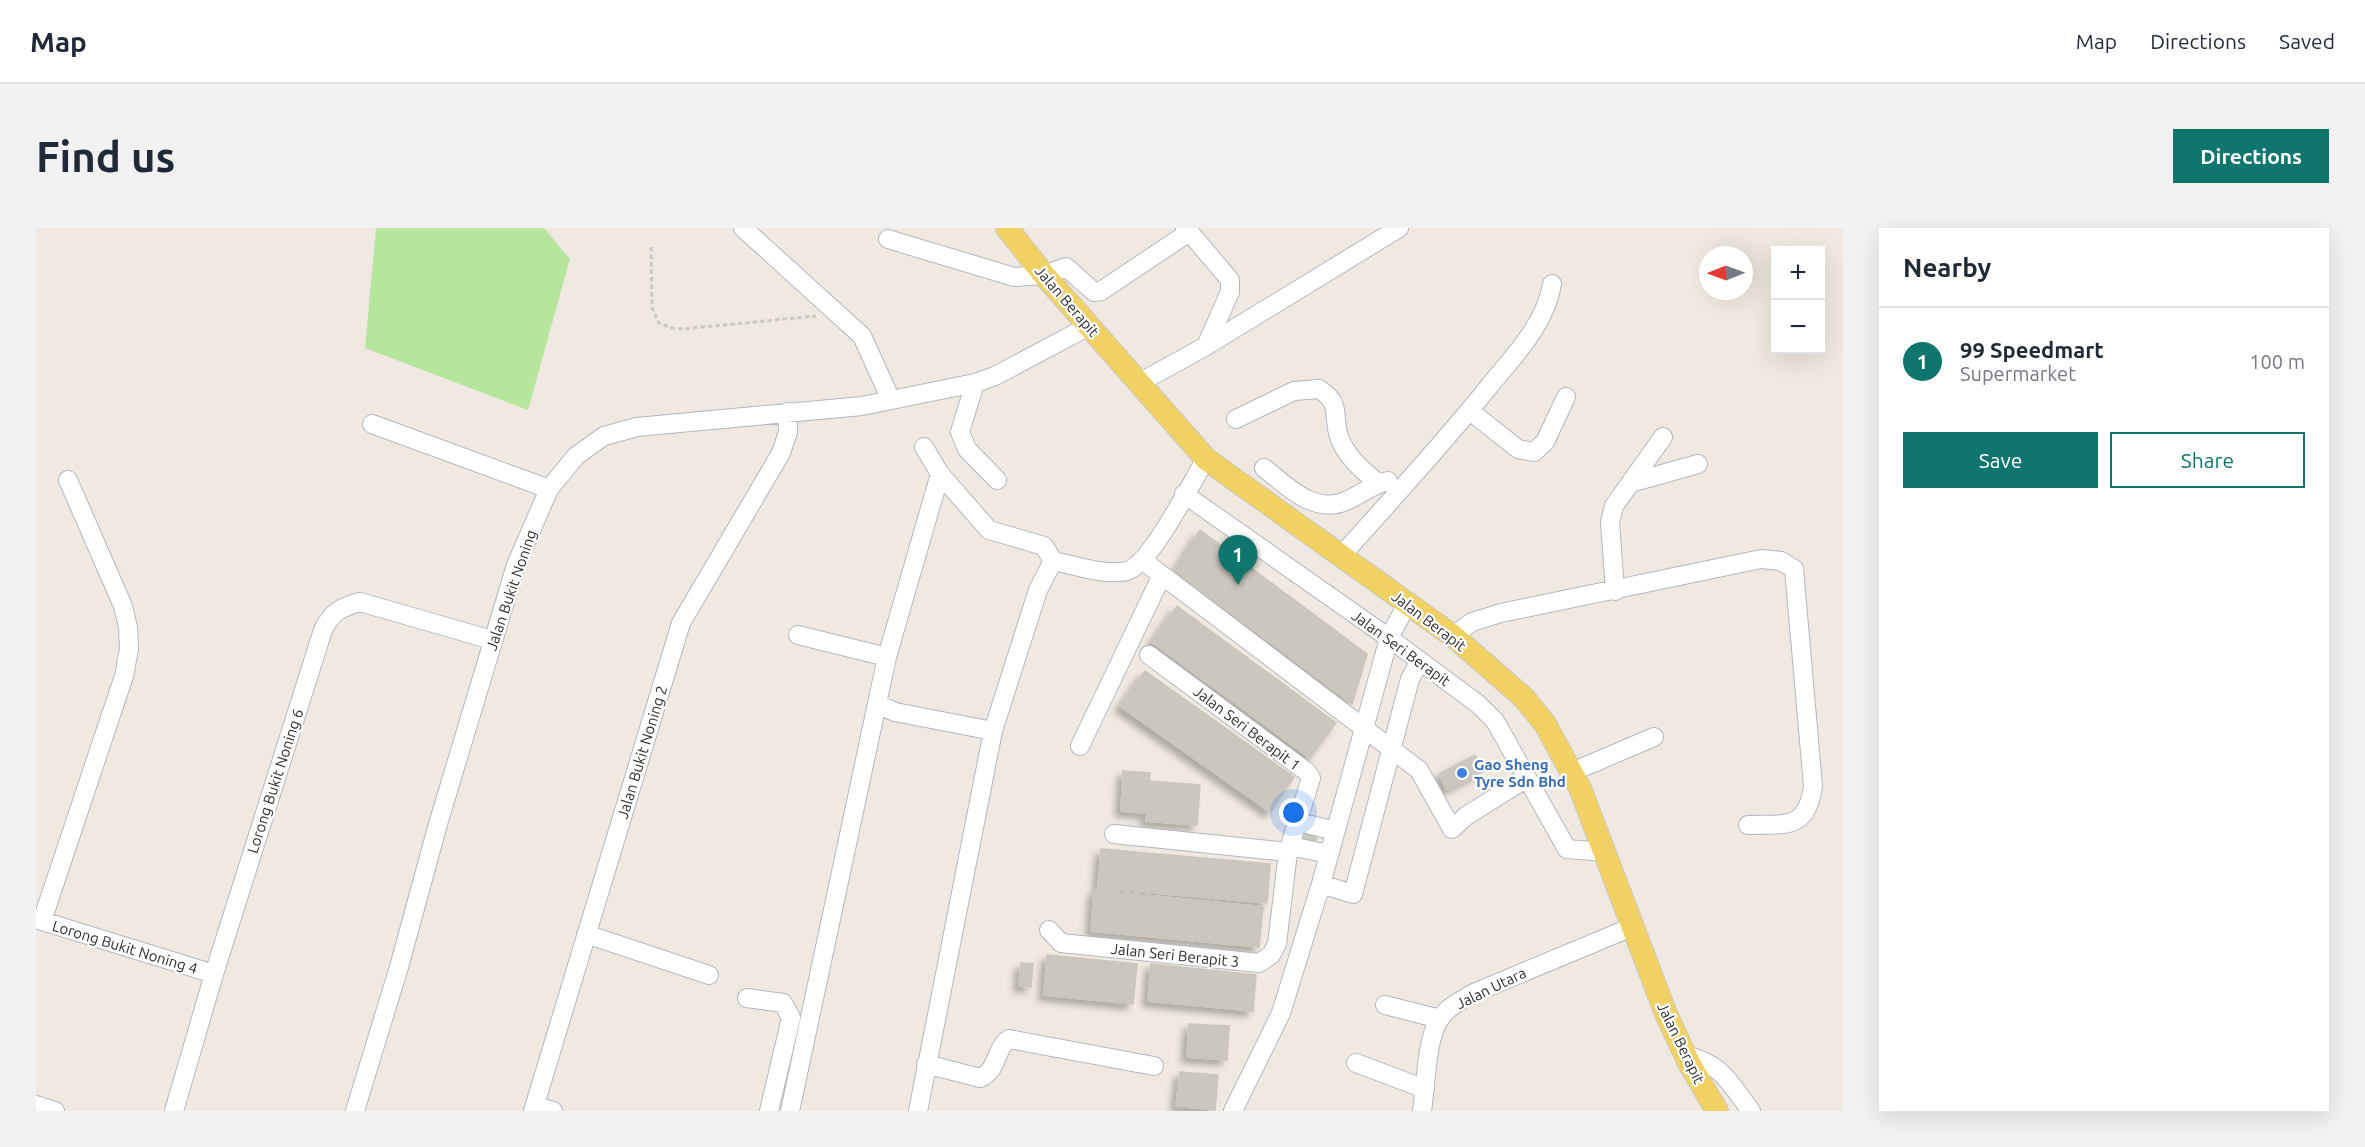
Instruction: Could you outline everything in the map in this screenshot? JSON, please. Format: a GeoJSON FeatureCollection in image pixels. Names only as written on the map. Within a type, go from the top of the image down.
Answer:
{"type":"FeatureCollection","features":[{"type":"Feature","properties":{"kind":"main road","name":"Jalan Berapit"},"geometry":{"type":"LineString","coordinates":[[1007,228],[1044,275],[1206,459],[1453,636],[1524,699],[1545,724],[1572,772],[1666,1014],[1717,1111]]}},
{"type":"Feature","properties":{"kind":"street"},"geometry":{"type":"LineString","coordinates":[[743,228],[862,336],[891,400]]}},
{"type":"Feature","properties":{"kind":"street"},"geometry":{"type":"LineString","coordinates":[[888,239],[1014,277],[1044,275],[1066,267],[1094,292],[1101,291],[1185,235],[1185,228],[1230,280],[1230,291],[1206,346]]}},
{"type":"Feature","properties":{"kind":"street"},"geometry":{"type":"LineString","coordinates":[[1139,383],[1206,346],[1399,228]]}},
{"type":"Feature","properties":{"kind":"street"},"geometry":{"type":"LineString","coordinates":[[1341,556],[1470,411],[1524,343],[1550,301],[1552,284]]}},
{"type":"Feature","properties":{"kind":"street","name":"Jalan Bukit Noning"},"geometry":{"type":"LineString","coordinates":[[355,1111],[399,968],[492,640],[516,565],[549,489],[576,456],[604,436],[637,427],[862,406],[975,383],[995,376],[1089,326]]}},
{"type":"Feature","properties":{"kind":"street"},"geometry":{"type":"LineString","coordinates":[[975,383],[960,432],[967,449],[997,480]]}},
{"type":"Feature","properties":{"kind":"street"},"geometry":{"type":"LineString","coordinates":[[1236,418],[1294,391],[1319,389],[1326,394],[1334,406],[1338,416],[1337,433],[1344,447],[1362,470],[1379,484]]}},
{"type":"Feature","properties":{"kind":"street"},"geometry":{"type":"LineString","coordinates":[[1470,411],[1518,449],[1534,452],[1545,442],[1566,397]]}},
{"type":"Feature","properties":{"kind":"street","name":"Jalan Bukit Noning 2"},"geometry":{"type":"LineString","coordinates":[[534,1108],[681,623],[781,453],[788,432],[787,412]]}},
{"type":"Feature","properties":{"kind":"street"},"geometry":{"type":"LineString","coordinates":[[372,424],[549,489]]}},
{"type":"Feature","properties":{"kind":"street"},"geometry":{"type":"LineString","coordinates":[[1615,591],[1610,522],[1614,506],[1663,437]]}},
{"type":"Feature","properties":{"kind":"street"},"geometry":{"type":"LineString","coordinates":[[924,447],[940,474],[989,530],[1044,546],[1053,561],[1111,572],[1128,570],[1150,552],[1206,459]]}},
{"type":"Feature","properties":{"kind":"street"},"geometry":{"type":"LineString","coordinates":[[1630,483],[1698,464]]}},
{"type":"Feature","properties":{"kind":"street"},"geometry":{"type":"LineString","coordinates":[[1264,468],[1304,499],[1319,504],[1346,501],[1392,480],[1402,487]]}},
{"type":"Feature","properties":{"kind":"street"},"geometry":{"type":"LineString","coordinates":[[790,1111],[887,657],[940,474]]}},
{"type":"Feature","properties":{"kind":"street"},"geometry":{"type":"LineString","coordinates":[[39,920],[116,705],[129,649],[128,627],[119,595],[68,480]]}},
{"type":"Feature","properties":{"kind":"street","name":"Jalan Seri Berapit"},"geometry":{"type":"LineString","coordinates":[[1184,494],[1389,638],[1478,704],[1495,721],[1567,849],[1604,852]]}},
{"type":"Feature","properties":{"kind":"street"},"geometry":{"type":"LineString","coordinates":[[1453,636],[1473,622],[1761,559],[1781,561],[1794,569],[1813,786],[1810,805],[1802,819],[1790,824],[1748,825]]}},
{"type":"Feature","properties":{"kind":"street"},"geometry":{"type":"LineString","coordinates":[[1142,560],[1419,770],[1452,829],[1466,816],[1527,778]]}},
{"type":"Feature","properties":{"kind":"street"},"geometry":{"type":"LineString","coordinates":[[918,1111],[993,731],[1038,590],[1053,561]]}},
{"type":"Feature","properties":{"kind":"street"},"geometry":{"type":"LineString","coordinates":[[1080,746],[1162,574]]}},
{"type":"Feature","properties":{"kind":"street","name":"Lorong Bukit Noning 6"},"geometry":{"type":"LineString","coordinates":[[174,1111],[214,974],[323,630],[331,614],[344,606],[360,602],[492,640]]}},
{"type":"Feature","properties":{"kind":"street"},"geometry":{"type":"LineString","coordinates":[[1233,1111],[1281,1013],[1321,884],[1389,638],[1407,604]]}},
{"type":"Feature","properties":{"kind":"street"},"geometry":{"type":"LineString","coordinates":[[798,635],[887,657]]}},
{"type":"Feature","properties":{"kind":"street","name":"Jalan Seri Berapit 1"},"geometry":{"type":"LineString","coordinates":[[1149,655],[1307,772],[1311,778],[1311,785],[1289,849]]}},
{"type":"Feature","properties":{"kind":"street"},"geometry":{"type":"LineString","coordinates":[[1321,884],[1353,894],[1410,679],[1420,661]]}},
{"type":"Feature","properties":{"kind":"street"},"geometry":{"type":"LineString","coordinates":[[877,704],[895,712],[993,731]]}},
{"type":"Feature","properties":{"kind":"street"},"geometry":{"type":"LineString","coordinates":[[1572,772],[1654,737]]}},
{"type":"Feature","properties":{"kind":"street"},"geometry":{"type":"LineString","coordinates":[[1299,822],[1335,831]]}},
{"type":"Feature","properties":{"kind":"street"},"geometry":{"type":"LineString","coordinates":[[1114,834],[1289,849],[1329,855]]}},
{"type":"Feature","properties":{"kind":"street","name":"Jalan Seri Berapit 3"},"geometry":{"type":"LineString","coordinates":[[1049,930],[1061,943],[1259,963],[1271,955],[1277,944],[1289,849]]}},
{"type":"Feature","properties":{"kind":"street","name":"Lorong Bukit Noning 4"},"geometry":{"type":"LineString","coordinates":[[39,920],[214,974]]}},
{"type":"Feature","properties":{"kind":"street","name":"Jalan Utara"},"geometry":{"type":"LineString","coordinates":[[1422,1111],[1433,1037],[1440,1019],[1453,1005],[1474,993],[1632,927]]}},
{"type":"Feature","properties":{"kind":"street"},"geometry":{"type":"LineString","coordinates":[[586,934],[709,975]]}},
{"type":"Feature","properties":{"kind":"street"},"geometry":{"type":"LineString","coordinates":[[747,998],[783,1003],[791,1018],[769,1111]]}},
{"type":"Feature","properties":{"kind":"street"},"geometry":{"type":"LineString","coordinates":[[1385,1005],[1440,1019]]}},
{"type":"Feature","properties":{"kind":"street"},"geometry":{"type":"LineString","coordinates":[[926,1064],[980,1077],[993,1070],[1003,1043],[1009,1039],[1154,1066]]}},
{"type":"Feature","properties":{"kind":"street"},"geometry":{"type":"LineString","coordinates":[[1685,1054],[1711,1062],[1721,1071],[1751,1111]]}},
{"type":"Feature","properties":{"kind":"street"},"geometry":{"type":"LineString","coordinates":[[1356,1063],[1425,1089]]}},
{"type":"Feature","properties":{"kind":"street"},"geometry":{"type":"LineString","coordinates":[[779,1071],[797,1076]]}},
{"type":"Feature","properties":{"kind":"street"},"geometry":{"type":"LineString","coordinates":[[36,1105],[55,1111]]}},
{"type":"Feature","properties":{"kind":"street"},"geometry":{"type":"LineString","coordinates":[[534,1108],[553,1111]]}},
{"type":"Feature","properties":{"kind":"path"},"geometry":{"type":"LineString","coordinates":[[651,247],[652,308],[659,322],[672,328],[808,318],[835,311]]}},
{"type":"Feature","properties":{"kind":"green space"},"geometry":{"type":"Polygon","coordinates":[[[376,228],[544,228],[570,259],[528,410],[365,348],[376,228]]]}},
{"type":"Feature","properties":{"kind":"building"},"geometry":{"type":"Polygon","coordinates":[[[1200,530],[1367,654],[1352,704],[1175,571],[1200,530]]]}},
{"type":"Feature","properties":{"kind":"building"},"geometry":{"type":"Polygon","coordinates":[[[1177,606],[1336,723],[1310,758],[1152,642],[1177,606]]]}},
{"type":"Feature","properties":{"kind":"building"},"geometry":{"type":"Polygon","coordinates":[[[1145,671],[1294,777],[1270,812],[1120,706],[1145,671]]]}},
{"type":"Feature","properties":{"kind":"building","name":"Gao Sheng Tyre Sdn Bhd"},"geometry":{"type":"Polygon","coordinates":[[[1475,755],[1484,771],[1447,790],[1439,774],[1475,755]]]}},
{"type":"Feature","properties":{"kind":"building"},"geometry":{"type":"Polygon","coordinates":[[[1123,771],[1150,773],[1149,781],[1200,785],[1197,825],[1146,821],[1147,813],[1121,811],[1123,771]]]}},
{"type":"Feature","properties":{"kind":"building"},"geometry":{"type":"Polygon","coordinates":[[[1305,829],[1317,833],[1315,843],[1303,839],[1305,829]]]}},
{"type":"Feature","properties":{"kind":"building"},"geometry":{"type":"Polygon","coordinates":[[[1101,849],[1270,864],[1267,903],[1098,888],[1101,849]]]}},
{"type":"Feature","properties":{"kind":"building"},"geometry":{"type":"Polygon","coordinates":[[[1094,890],[1263,907],[1259,947],[1091,931],[1094,890]]]}},
{"type":"Feature","properties":{"kind":"building"},"geometry":{"type":"Polygon","coordinates":[[[1047,955],[1137,964],[1133,1004],[1044,995],[1047,955]]]}},
{"type":"Feature","properties":{"kind":"building"},"geometry":{"type":"Polygon","coordinates":[[[1021,963],[1033,964],[1031,987],[1019,986],[1021,963]]]}},
{"type":"Feature","properties":{"kind":"building"},"geometry":{"type":"Polygon","coordinates":[[[1151,964],[1256,975],[1253,1011],[1148,1001],[1151,964]]]}},
{"type":"Feature","properties":{"kind":"building"},"geometry":{"type":"Polygon","coordinates":[[[1189,1024],[1229,1026],[1227,1060],[1187,1057],[1189,1024]]]}},
{"type":"Feature","properties":{"kind":"building"},"geometry":{"type":"Polygon","coordinates":[[[1180,1072],[1218,1075],[1215,1110],[1176,1106],[1180,1072]]]}},
{"type":"Feature","properties":{"kind":"place","name":"99 Speedmart"},"geometry":{"type":"Point","coordinates":[1238,585]}},
{"type":"Feature","properties":{"kind":"place","name":"Gao Sheng Tyre Sdn Bhd"},"geometry":{"type":"Point","coordinates":[1462,773]}}]}
